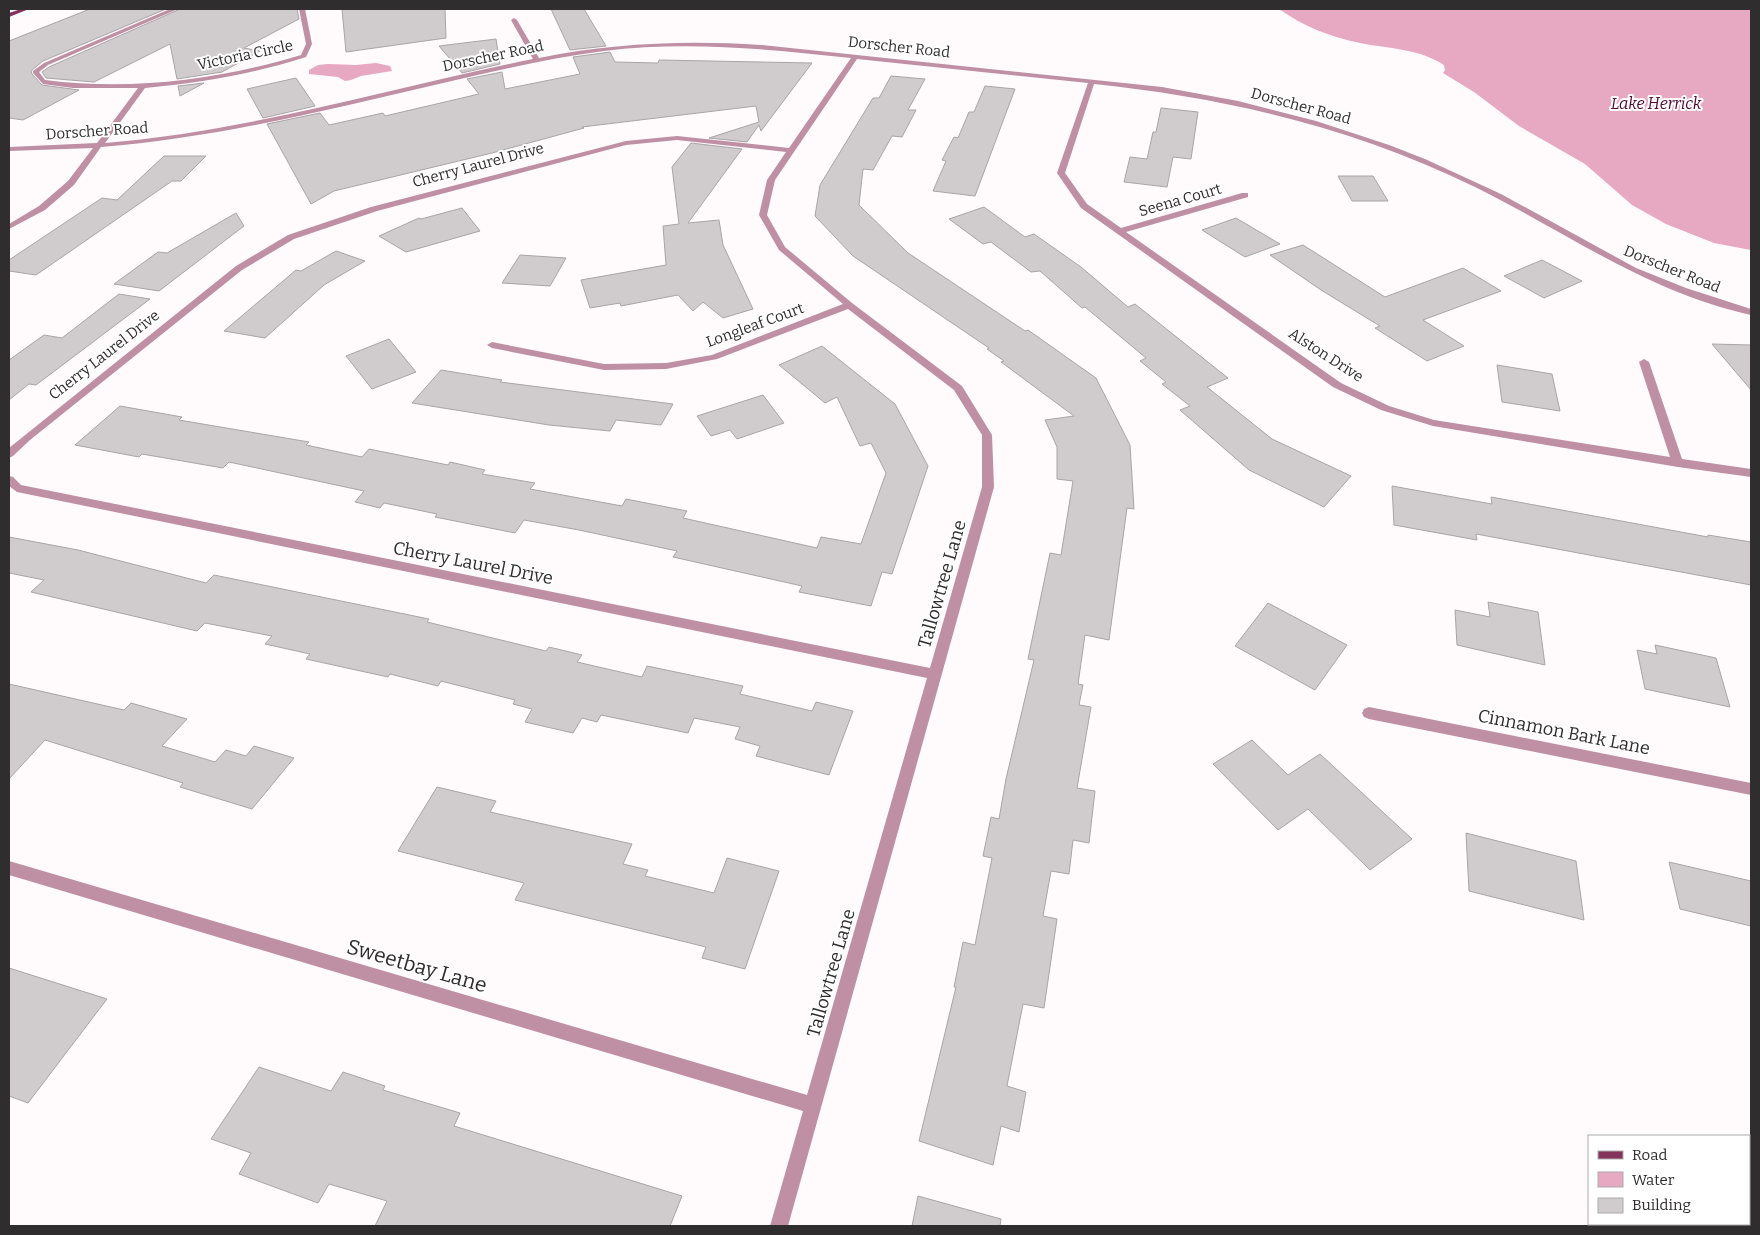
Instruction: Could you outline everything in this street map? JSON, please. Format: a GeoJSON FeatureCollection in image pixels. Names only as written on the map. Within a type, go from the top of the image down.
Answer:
{"type":"FeatureCollection","features":[{"type":"Feature","properties":{"kind":"main road"},"geometry":{"type":"LineString","coordinates":[[9,15],[26,9]]}},
{"type":"Feature","properties":{"kind":"street","name":"Victoria Circle"},"geometry":{"type":"LineString","coordinates":[[175,9],[46,64],[35,72],[43,82],[63,86],[143,86],[226,74],[281,63],[304,56],[309,44],[302,9]]}},
{"type":"Feature","properties":{"kind":"street"},"geometry":{"type":"LineString","coordinates":[[514,20],[537,60]]}},
{"type":"Feature","properties":{"kind":"street","name":"Dorscher Road"},"geometry":{"type":"LineString","coordinates":[[9,149],[98,147],[219,131],[537,60],[606,49],[682,44],[747,45],[1092,80],[1162,89],[1239,103],[1294,116],[1364,138],[1417,158],[1492,192],[1618,262],[1659,282],[1706,300],[1751,312]]}},
{"type":"Feature","properties":{"kind":"street","name":"Tallowtree Lane"},"geometry":{"type":"LineString","coordinates":[[779,1226],[988,488],[987,435],[958,388],[850,305],[782,248],[763,215],[771,180],[856,56]]}},
{"type":"Feature","properties":{"kind":"street","name":"Alston Drive"},"geometry":{"type":"LineString","coordinates":[[1092,80],[1061,173],[1084,206],[1337,385],[1385,408],[1433,423],[1751,474]]}},
{"type":"Feature","properties":{"kind":"street"},"geometry":{"type":"LineString","coordinates":[[9,227],[42,208],[71,183],[143,86]]}},
{"type":"Feature","properties":{"kind":"street","name":"Cherry Laurel Drive"},"geometry":{"type":"LineString","coordinates":[[9,454],[26,438],[239,268],[292,237],[383,207],[626,143],[677,138],[792,151]]}},
{"type":"Feature","properties":{"kind":"street","name":"Seena Court"},"geometry":{"type":"LineString","coordinates":[[1121,231],[1245,195]]}},
{"type":"Feature","properties":{"kind":"street","name":"Longleaf Court"},"geometry":{"type":"LineString","coordinates":[[492,345],[604,367],[666,366],[714,357],[850,305]]}},
{"type":"Feature","properties":{"kind":"street"},"geometry":{"type":"LineString","coordinates":[[1644,362],[1678,463]]}},
{"type":"Feature","properties":{"kind":"street","name":"Cherry Laurel Drive"},"geometry":{"type":"LineString","coordinates":[[9,480],[17,488],[934,674]]}},
{"type":"Feature","properties":{"kind":"street","name":"Cinnamon Bark Lane"},"geometry":{"type":"LineString","coordinates":[[1369,713],[1751,789]]}},
{"type":"Feature","properties":{"kind":"street","name":"Sweetbay Lane"},"geometry":{"type":"LineString","coordinates":[[9,868],[812,1106]]}},
{"type":"Feature","properties":{"kind":"water","name":"Lake Herrick"},"geometry":{"type":"Polygon","coordinates":[[[1279,9],[1751,9],[1751,250],[1714,243],[1666,224],[1632,205],[1585,164],[1519,126],[1474,92],[1443,73],[1445,70],[1444,65],[1434,59],[1414,52],[1338,38],[1307,26],[1279,9]]]}},
{"type":"Feature","properties":{"kind":"water"},"geometry":{"type":"Polygon","coordinates":[[[376,63],[390,66],[392,71],[361,76],[345,81],[338,77],[309,74],[309,70],[318,65],[376,63]]]}},
{"type":"Feature","properties":{"kind":"building"},"geometry":{"type":"Polygon","coordinates":[[[90,9],[166,9],[43,61],[31,71],[42,85],[79,90],[23,120],[9,118],[9,41],[90,9]]]}},
{"type":"Feature","properties":{"kind":"building"},"geometry":{"type":"Polygon","coordinates":[[[180,9],[297,9],[299,19],[244,48],[260,51],[222,72],[177,79],[170,44],[94,82],[46,78],[42,72],[49,67],[180,9]]]}},
{"type":"Feature","properties":{"kind":"building"},"geometry":{"type":"Polygon","coordinates":[[[342,9],[445,9],[446,38],[346,52],[342,9]]]}},
{"type":"Feature","properties":{"kind":"building"},"geometry":{"type":"Polygon","coordinates":[[[551,9],[584,9],[606,46],[570,50],[551,9]]]}},
{"type":"Feature","properties":{"kind":"building"},"geometry":{"type":"Polygon","coordinates":[[[496,39],[500,64],[462,73],[439,46],[496,39]]]}},
{"type":"Feature","properties":{"kind":"building"},"geometry":{"type":"Polygon","coordinates":[[[610,52],[615,62],[658,63],[659,60],[812,63],[761,131],[759,125],[747,142],[709,138],[759,122],[756,106],[582,127],[584,128],[492,153],[334,191],[311,204],[267,124],[320,113],[329,125],[383,113],[385,116],[479,94],[467,79],[502,72],[505,89],[580,74],[573,57],[610,52]]]}},
{"type":"Feature","properties":{"kind":"building"},"geometry":{"type":"Polygon","coordinates":[[[891,76],[925,79],[908,110],[916,110],[902,137],[892,136],[873,170],[863,169],[859,205],[908,253],[1025,331],[1028,330],[1096,378],[1130,445],[1134,509],[1127,508],[1109,640],[1085,635],[1078,684],[1083,685],[1079,705],[1091,707],[1077,788],[1095,791],[1089,843],[1073,840],[1069,874],[1051,871],[1043,916],[1057,919],[1044,1008],[1023,1004],[1007,1086],[1026,1092],[1019,1132],[1001,1126],[993,1165],[919,1141],[956,987],[954,987],[963,942],[975,945],[992,858],[983,856],[991,817],[999,819],[1006,779],[1034,660],[1028,659],[1050,553],[1061,555],[1073,481],[1057,479],[1057,447],[1045,420],[1074,416],[1001,362],[1004,361],[987,349],[989,348],[853,256],[815,216],[820,185],[873,98],[879,98],[891,76]]]}},
{"type":"Feature","properties":{"kind":"building"},"geometry":{"type":"Polygon","coordinates":[[[296,78],[315,106],[263,118],[247,89],[296,78]]]}},
{"type":"Feature","properties":{"kind":"building"},"geometry":{"type":"Polygon","coordinates":[[[204,83],[180,96],[178,86],[204,83]]]}},
{"type":"Feature","properties":{"kind":"building"},"geometry":{"type":"Polygon","coordinates":[[[985,86],[1015,89],[975,196],[933,191],[946,161],[942,160],[954,137],[958,138],[969,112],[974,112],[985,86]]]}},
{"type":"Feature","properties":{"kind":"building"},"geometry":{"type":"Polygon","coordinates":[[[1161,108],[1198,112],[1191,159],[1173,157],[1167,187],[1124,182],[1130,157],[1147,159],[1153,132],[1156,132],[1161,108]]]}},
{"type":"Feature","properties":{"kind":"building"},"geometry":{"type":"Polygon","coordinates":[[[691,143],[742,149],[688,223],[719,220],[723,245],[753,309],[723,318],[703,302],[693,311],[678,295],[621,306],[620,303],[590,308],[581,280],[666,265],[663,226],[679,224],[672,167],[691,143]]]}},
{"type":"Feature","properties":{"kind":"building"},"geometry":{"type":"Polygon","coordinates":[[[164,156],[206,156],[181,181],[172,181],[36,275],[9,271],[9,260],[102,198],[117,200],[164,156]]]}},
{"type":"Feature","properties":{"kind":"building"},"geometry":{"type":"Polygon","coordinates":[[[1338,176],[1373,176],[1388,201],[1352,201],[1338,176]]]}},
{"type":"Feature","properties":{"kind":"building"},"geometry":{"type":"Polygon","coordinates":[[[984,207],[1025,237],[1034,234],[1081,267],[1128,307],[1135,304],[1228,378],[1207,387],[1272,439],[1351,476],[1324,507],[1249,470],[1180,410],[1190,406],[1162,384],[1166,382],[1140,361],[1146,358],[1085,307],[1082,308],[1040,271],[1031,272],[991,242],[983,244],[949,219],[984,207]]]}},
{"type":"Feature","properties":{"kind":"building"},"geometry":{"type":"Polygon","coordinates":[[[462,208],[480,231],[406,252],[379,236],[419,218],[462,208]]]}},
{"type":"Feature","properties":{"kind":"building"},"geometry":{"type":"Polygon","coordinates":[[[236,213],[244,226],[159,291],[114,284],[158,252],[167,253],[236,213]]]}},
{"type":"Feature","properties":{"kind":"building"},"geometry":{"type":"Polygon","coordinates":[[[1236,218],[1280,244],[1245,257],[1202,230],[1236,218]]]}},
{"type":"Feature","properties":{"kind":"building"},"geometry":{"type":"Polygon","coordinates":[[[1303,245],[1385,297],[1463,268],[1501,291],[1423,320],[1464,346],[1427,361],[1375,328],[1380,326],[1321,290],[1270,255],[1303,245]]]}},
{"type":"Feature","properties":{"kind":"building"},"geometry":{"type":"Polygon","coordinates":[[[336,251],[365,261],[324,285],[265,338],[224,331],[296,270],[301,271],[336,251]]]}},
{"type":"Feature","properties":{"kind":"building"},"geometry":{"type":"Polygon","coordinates":[[[520,255],[566,258],[550,286],[502,283],[520,255]]]}},
{"type":"Feature","properties":{"kind":"building"},"geometry":{"type":"Polygon","coordinates":[[[1542,260],[1582,281],[1544,298],[1504,276],[1542,260]]]}},
{"type":"Feature","properties":{"kind":"building"},"geometry":{"type":"Polygon","coordinates":[[[119,294],[150,299],[36,385],[29,384],[9,400],[9,360],[44,335],[62,338],[119,294]]]}},
{"type":"Feature","properties":{"kind":"building"},"geometry":{"type":"Polygon","coordinates":[[[389,339],[416,372],[372,389],[346,356],[389,339]]]}},
{"type":"Feature","properties":{"kind":"building"},"geometry":{"type":"Polygon","coordinates":[[[1712,344],[1751,345],[1751,390],[1712,344]]]}},
{"type":"Feature","properties":{"kind":"building"},"geometry":{"type":"Polygon","coordinates":[[[822,346],[895,404],[928,466],[892,574],[882,572],[871,606],[799,592],[802,586],[673,557],[677,551],[579,530],[524,520],[515,533],[435,517],[437,514],[384,503],[380,508],[355,502],[364,491],[229,462],[223,468],[142,454],[139,457],[75,445],[120,406],[182,417],[179,420],[309,442],[306,445],[362,457],[369,449],[448,465],[450,462],[485,470],[482,474],[535,483],[530,489],[622,506],[626,499],[687,511],[683,518],[817,548],[821,537],[861,544],[886,473],[871,443],[860,446],[837,397],[825,403],[779,365],[822,346]]]}},
{"type":"Feature","properties":{"kind":"building"},"geometry":{"type":"Polygon","coordinates":[[[1497,365],[1552,374],[1560,411],[1502,402],[1497,365]]]}},
{"type":"Feature","properties":{"kind":"building"},"geometry":{"type":"Polygon","coordinates":[[[441,370],[502,380],[500,382],[673,404],[661,425],[616,420],[610,431],[549,425],[412,403],[441,370]]]}},
{"type":"Feature","properties":{"kind":"building"},"geometry":{"type":"Polygon","coordinates":[[[763,395],[784,423],[737,439],[730,430],[711,436],[697,416],[763,395]]]}},
{"type":"Feature","properties":{"kind":"building"},"geometry":{"type":"Polygon","coordinates":[[[1392,486],[1492,504],[1491,497],[1708,537],[1708,535],[1751,542],[1751,585],[1476,534],[1477,540],[1394,525],[1392,486]]]}},
{"type":"Feature","properties":{"kind":"building"},"geometry":{"type":"Polygon","coordinates":[[[9,537],[78,550],[206,583],[214,575],[429,619],[427,622],[546,651],[549,647],[582,655],[577,662],[642,677],[647,666],[743,686],[740,694],[812,711],[816,702],[853,711],[829,775],[756,756],[760,746],[735,739],[740,727],[694,718],[688,733],[601,715],[597,722],[582,718],[573,733],[525,722],[532,709],[513,704],[515,700],[441,681],[438,686],[390,674],[388,677],[306,659],[310,654],[265,644],[272,636],[205,623],[197,631],[31,592],[44,580],[9,573],[9,537]]]}},
{"type":"Feature","properties":{"kind":"building"},"geometry":{"type":"Polygon","coordinates":[[[1488,602],[1538,612],[1545,665],[1457,645],[1455,610],[1490,617],[1488,602]]]}},
{"type":"Feature","properties":{"kind":"building"},"geometry":{"type":"Polygon","coordinates":[[[1268,603],[1347,645],[1315,690],[1235,646],[1268,603]]]}},
{"type":"Feature","properties":{"kind":"building"},"geometry":{"type":"Polygon","coordinates":[[[1655,645],[1716,658],[1730,707],[1645,689],[1637,650],[1657,654],[1655,645]]]}},
{"type":"Feature","properties":{"kind":"building"},"geometry":{"type":"Polygon","coordinates":[[[9,684],[124,710],[131,703],[187,719],[162,746],[215,762],[226,750],[246,756],[254,746],[294,758],[252,809],[180,787],[183,783],[45,740],[9,779],[9,684]]]}},
{"type":"Feature","properties":{"kind":"building"},"geometry":{"type":"Polygon","coordinates":[[[1252,740],[1288,775],[1320,754],[1412,839],[1370,870],[1308,809],[1278,830],[1213,764],[1252,740]]]}},
{"type":"Feature","properties":{"kind":"building"},"geometry":{"type":"Polygon","coordinates":[[[437,787],[496,801],[490,812],[632,844],[623,864],[648,870],[645,876],[714,893],[727,858],[779,871],[745,969],[702,958],[706,947],[515,900],[524,883],[398,851],[437,787]]]}},
{"type":"Feature","properties":{"kind":"building"},"geometry":{"type":"Polygon","coordinates":[[[1466,833],[1576,861],[1584,920],[1469,891],[1466,833]]]}},
{"type":"Feature","properties":{"kind":"building"},"geometry":{"type":"Polygon","coordinates":[[[1669,862],[1751,881],[1751,926],[1680,909],[1669,862]]]}},
{"type":"Feature","properties":{"kind":"building"},"geometry":{"type":"Polygon","coordinates":[[[9,968],[107,999],[28,1103],[9,1096],[9,968]]]}},
{"type":"Feature","properties":{"kind":"building"},"geometry":{"type":"Polygon","coordinates":[[[259,1067],[331,1091],[343,1072],[385,1086],[383,1090],[460,1113],[454,1126],[682,1196],[670,1226],[375,1226],[387,1201],[329,1184],[318,1203],[239,1174],[251,1153],[211,1139],[259,1067]]]}},
{"type":"Feature","properties":{"kind":"building"},"geometry":{"type":"Polygon","coordinates":[[[918,1196],[1001,1219],[1000,1226],[912,1226],[918,1196]]]}}]}
